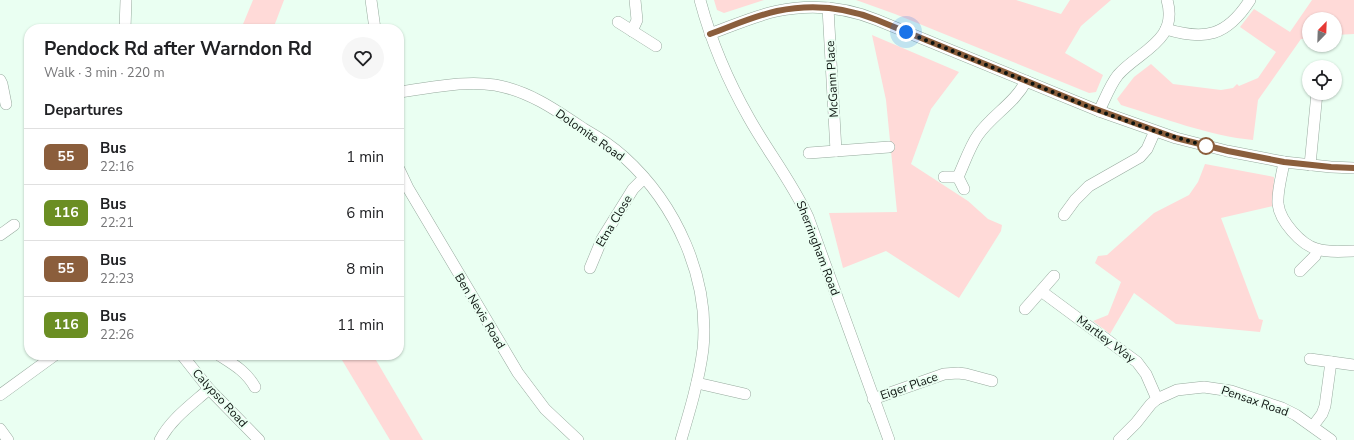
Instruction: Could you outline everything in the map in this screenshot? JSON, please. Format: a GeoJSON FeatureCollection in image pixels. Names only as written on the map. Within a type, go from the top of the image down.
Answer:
{"type":"FeatureCollection","features":[{"type":"Feature","properties":{"kind":"street"},"geometry":{"type":"LineString","coordinates":[[124,24],[126,0]]}},
{"type":"Feature","properties":{"kind":"street"},"geometry":{"type":"LineString","coordinates":[[371,0],[374,24]]}},
{"type":"Feature","properties":{"kind":"street"},"geometry":{"type":"LineString","coordinates":[[632,31],[637,20],[635,0]]}},
{"type":"Feature","properties":{"kind":"street","name":"Sherringham Road"},"geometry":{"type":"LineString","coordinates":[[700,0],[710,34],[733,88],[748,117],[790,183],[808,217],[889,440]]}},
{"type":"Feature","properties":{"kind":"street"},"geometry":{"type":"LineString","coordinates":[[1099,111],[1116,79],[1127,66],[1156,44],[1166,29],[1169,10],[1168,0]]}},
{"type":"Feature","properties":{"kind":"street"},"geometry":{"type":"LineString","coordinates":[[1166,29],[1185,34],[1197,35],[1219,31],[1237,18],[1250,0]]}},
{"type":"Feature","properties":{"kind":"street"},"geometry":{"type":"LineString","coordinates":[[710,34],[777,11],[807,7],[847,10],[868,16],[1099,111],[1155,131],[1222,150],[1284,162],[1354,168]]}},
{"type":"Feature","properties":{"kind":"street","name":"McGann Place"},"geometry":{"type":"LineString","coordinates":[[828,8],[836,151]]}},
{"type":"Feature","properties":{"kind":"street"},"geometry":{"type":"LineString","coordinates":[[618,22],[656,46]]}},
{"type":"Feature","properties":{"kind":"street"},"geometry":{"type":"LineString","coordinates":[[0,80],[6,104]]}},
{"type":"Feature","properties":{"kind":"street"},"geometry":{"type":"LineString","coordinates":[[958,177],[977,136],[1019,94],[1026,81]]}},
{"type":"Feature","properties":{"kind":"street","name":"Dolomite Road"},"geometry":{"type":"LineString","coordinates":[[404,91],[465,84],[494,85],[520,92],[547,105],[623,156],[661,198],[686,245],[696,277],[702,308],[703,338],[697,383],[681,440]]}},
{"type":"Feature","properties":{"kind":"street"},"geometry":{"type":"LineString","coordinates":[[1310,165],[1316,100]]}},
{"type":"Feature","properties":{"kind":"street"},"geometry":{"type":"LineString","coordinates":[[1064,215],[1075,200],[1089,186],[1140,157],[1147,149],[1155,131]]}},
{"type":"Feature","properties":{"kind":"street"},"geometry":{"type":"LineString","coordinates":[[809,153],[889,147]]}},
{"type":"Feature","properties":{"kind":"street"},"geometry":{"type":"LineString","coordinates":[[1284,162],[1278,203],[1283,220],[1304,243],[1317,250],[1354,251]]}},
{"type":"Feature","properties":{"kind":"street"},"geometry":{"type":"LineString","coordinates":[[944,177],[958,177]]}},
{"type":"Feature","properties":{"kind":"street"},"geometry":{"type":"LineString","coordinates":[[958,177],[964,189]]}},
{"type":"Feature","properties":{"kind":"street","name":"Etna Close"},"geometry":{"type":"LineString","coordinates":[[590,268],[602,239],[633,189],[644,178]]}},
{"type":"Feature","properties":{"kind":"street","name":"Ben Nevis Road"},"geometry":{"type":"LineString","coordinates":[[404,180],[518,373],[545,409],[578,440]]}},
{"type":"Feature","properties":{"kind":"street"},"geometry":{"type":"LineString","coordinates":[[0,235],[14,225]]}},
{"type":"Feature","properties":{"kind":"street"},"geometry":{"type":"LineString","coordinates":[[1300,271],[1314,256],[1317,250]]}},
{"type":"Feature","properties":{"kind":"street"},"geometry":{"type":"LineString","coordinates":[[1025,309],[1054,276]]}},
{"type":"Feature","properties":{"kind":"street","name":"Martley Way"},"geometry":{"type":"LineString","coordinates":[[1041,291],[1137,362],[1146,374],[1158,399]]}},
{"type":"Feature","properties":{"kind":"street"},"geometry":{"type":"LineString","coordinates":[[1310,359],[1354,365]]}},
{"type":"Feature","properties":{"kind":"street"},"geometry":{"type":"LineString","coordinates":[[0,395],[48,360]]}},
{"type":"Feature","properties":{"kind":"street","name":"Calypso Road"},"geometry":{"type":"LineString","coordinates":[[188,360],[209,389],[259,440]]}},
{"type":"Feature","properties":{"kind":"street"},"geometry":{"type":"LineString","coordinates":[[227,360],[245,372],[255,387]]}},
{"type":"Feature","properties":{"kind":"street"},"geometry":{"type":"LineString","coordinates":[[1313,426],[1322,414],[1325,406],[1331,362]]}},
{"type":"Feature","properties":{"kind":"street","name":"Eiger Place"},"geometry":{"type":"LineString","coordinates":[[873,399],[944,374],[966,374],[992,381]]}},
{"type":"Feature","properties":{"kind":"street"},"geometry":{"type":"LineString","coordinates":[[697,383],[745,394]]}},
{"type":"Feature","properties":{"kind":"street","name":"Pensax Road"},"geometry":{"type":"LineString","coordinates":[[1119,440],[1136,423],[1151,404],[1158,399],[1177,390],[1204,387],[1222,389],[1282,408],[1313,426],[1331,440]]}},
{"type":"Feature","properties":{"kind":"street"},"geometry":{"type":"LineString","coordinates":[[160,440],[165,430],[171,423],[209,389]]}},
{"type":"Feature","properties":{"kind":"street"},"geometry":{"type":"LineString","coordinates":[[0,428],[8,440]]}},
{"type":"Feature","properties":{"kind":"shaded area"},"geometry":{"type":"Polygon","coordinates":[[[253,0],[284,0],[275,24],[243,24],[253,0]]]}},
{"type":"Feature","properties":{"kind":"shaded area"},"geometry":{"type":"Polygon","coordinates":[[[714,0],[764,0],[724,13],[717,10],[714,0]]]}},
{"type":"Feature","properties":{"kind":"shaded area"},"geometry":{"type":"Polygon","coordinates":[[[856,0],[1016,0],[1061,14],[1070,0],[1111,0],[1081,26],[1065,53],[1103,75],[1096,92],[1089,93],[895,14],[856,0]]]}},
{"type":"Feature","properties":{"kind":"shaded area"},"geometry":{"type":"Polygon","coordinates":[[[1312,0],[1354,0],[1354,34],[1342,35],[1342,12],[1304,12],[1312,0]]]}},
{"type":"Feature","properties":{"kind":"shaded area"},"geometry":{"type":"Polygon","coordinates":[[[1254,9],[1290,32],[1302,15],[1302,39],[1258,100],[1253,140],[1203,131],[1121,105],[1117,99],[1134,77],[1151,64],[1173,84],[1221,90],[1233,88],[1237,84],[1239,86],[1258,78],[1276,52],[1240,27],[1254,9]]]}},
{"type":"Feature","properties":{"kind":"shaded area"},"geometry":{"type":"Polygon","coordinates":[[[872,35],[959,72],[931,109],[911,164],[968,201],[988,219],[1002,225],[1001,231],[959,298],[886,251],[843,268],[829,213],[897,212],[886,100],[872,35]]]}},
{"type":"Feature","properties":{"kind":"shaded area"},"geometry":{"type":"Polygon","coordinates":[[[1205,164],[1274,177],[1273,206],[1221,218],[1259,319],[1263,320],[1260,332],[1176,324],[1134,293],[1110,334],[1093,321],[1108,315],[1121,282],[1095,263],[1098,256],[1107,255],[1154,213],[1189,195],[1198,182],[1205,164]]]}},
{"type":"Feature","properties":{"kind":"shaded area"},"geometry":{"type":"Polygon","coordinates":[[[342,360],[376,360],[423,440],[390,440],[342,360]]]}},
{"type":"Feature","properties":{"kind":"bus line","name":"55"},"geometry":{"type":"LineString","coordinates":[[710,34],[777,11],[807,7],[847,10],[877,20],[1099,111],[1176,138],[1228,151],[1284,162],[1354,168]]}},
{"type":"Feature","properties":{"kind":"route"},"geometry":{"type":"LineString","coordinates":[[906,32],[1099,111],[1176,138],[1206,146]]}}]}
